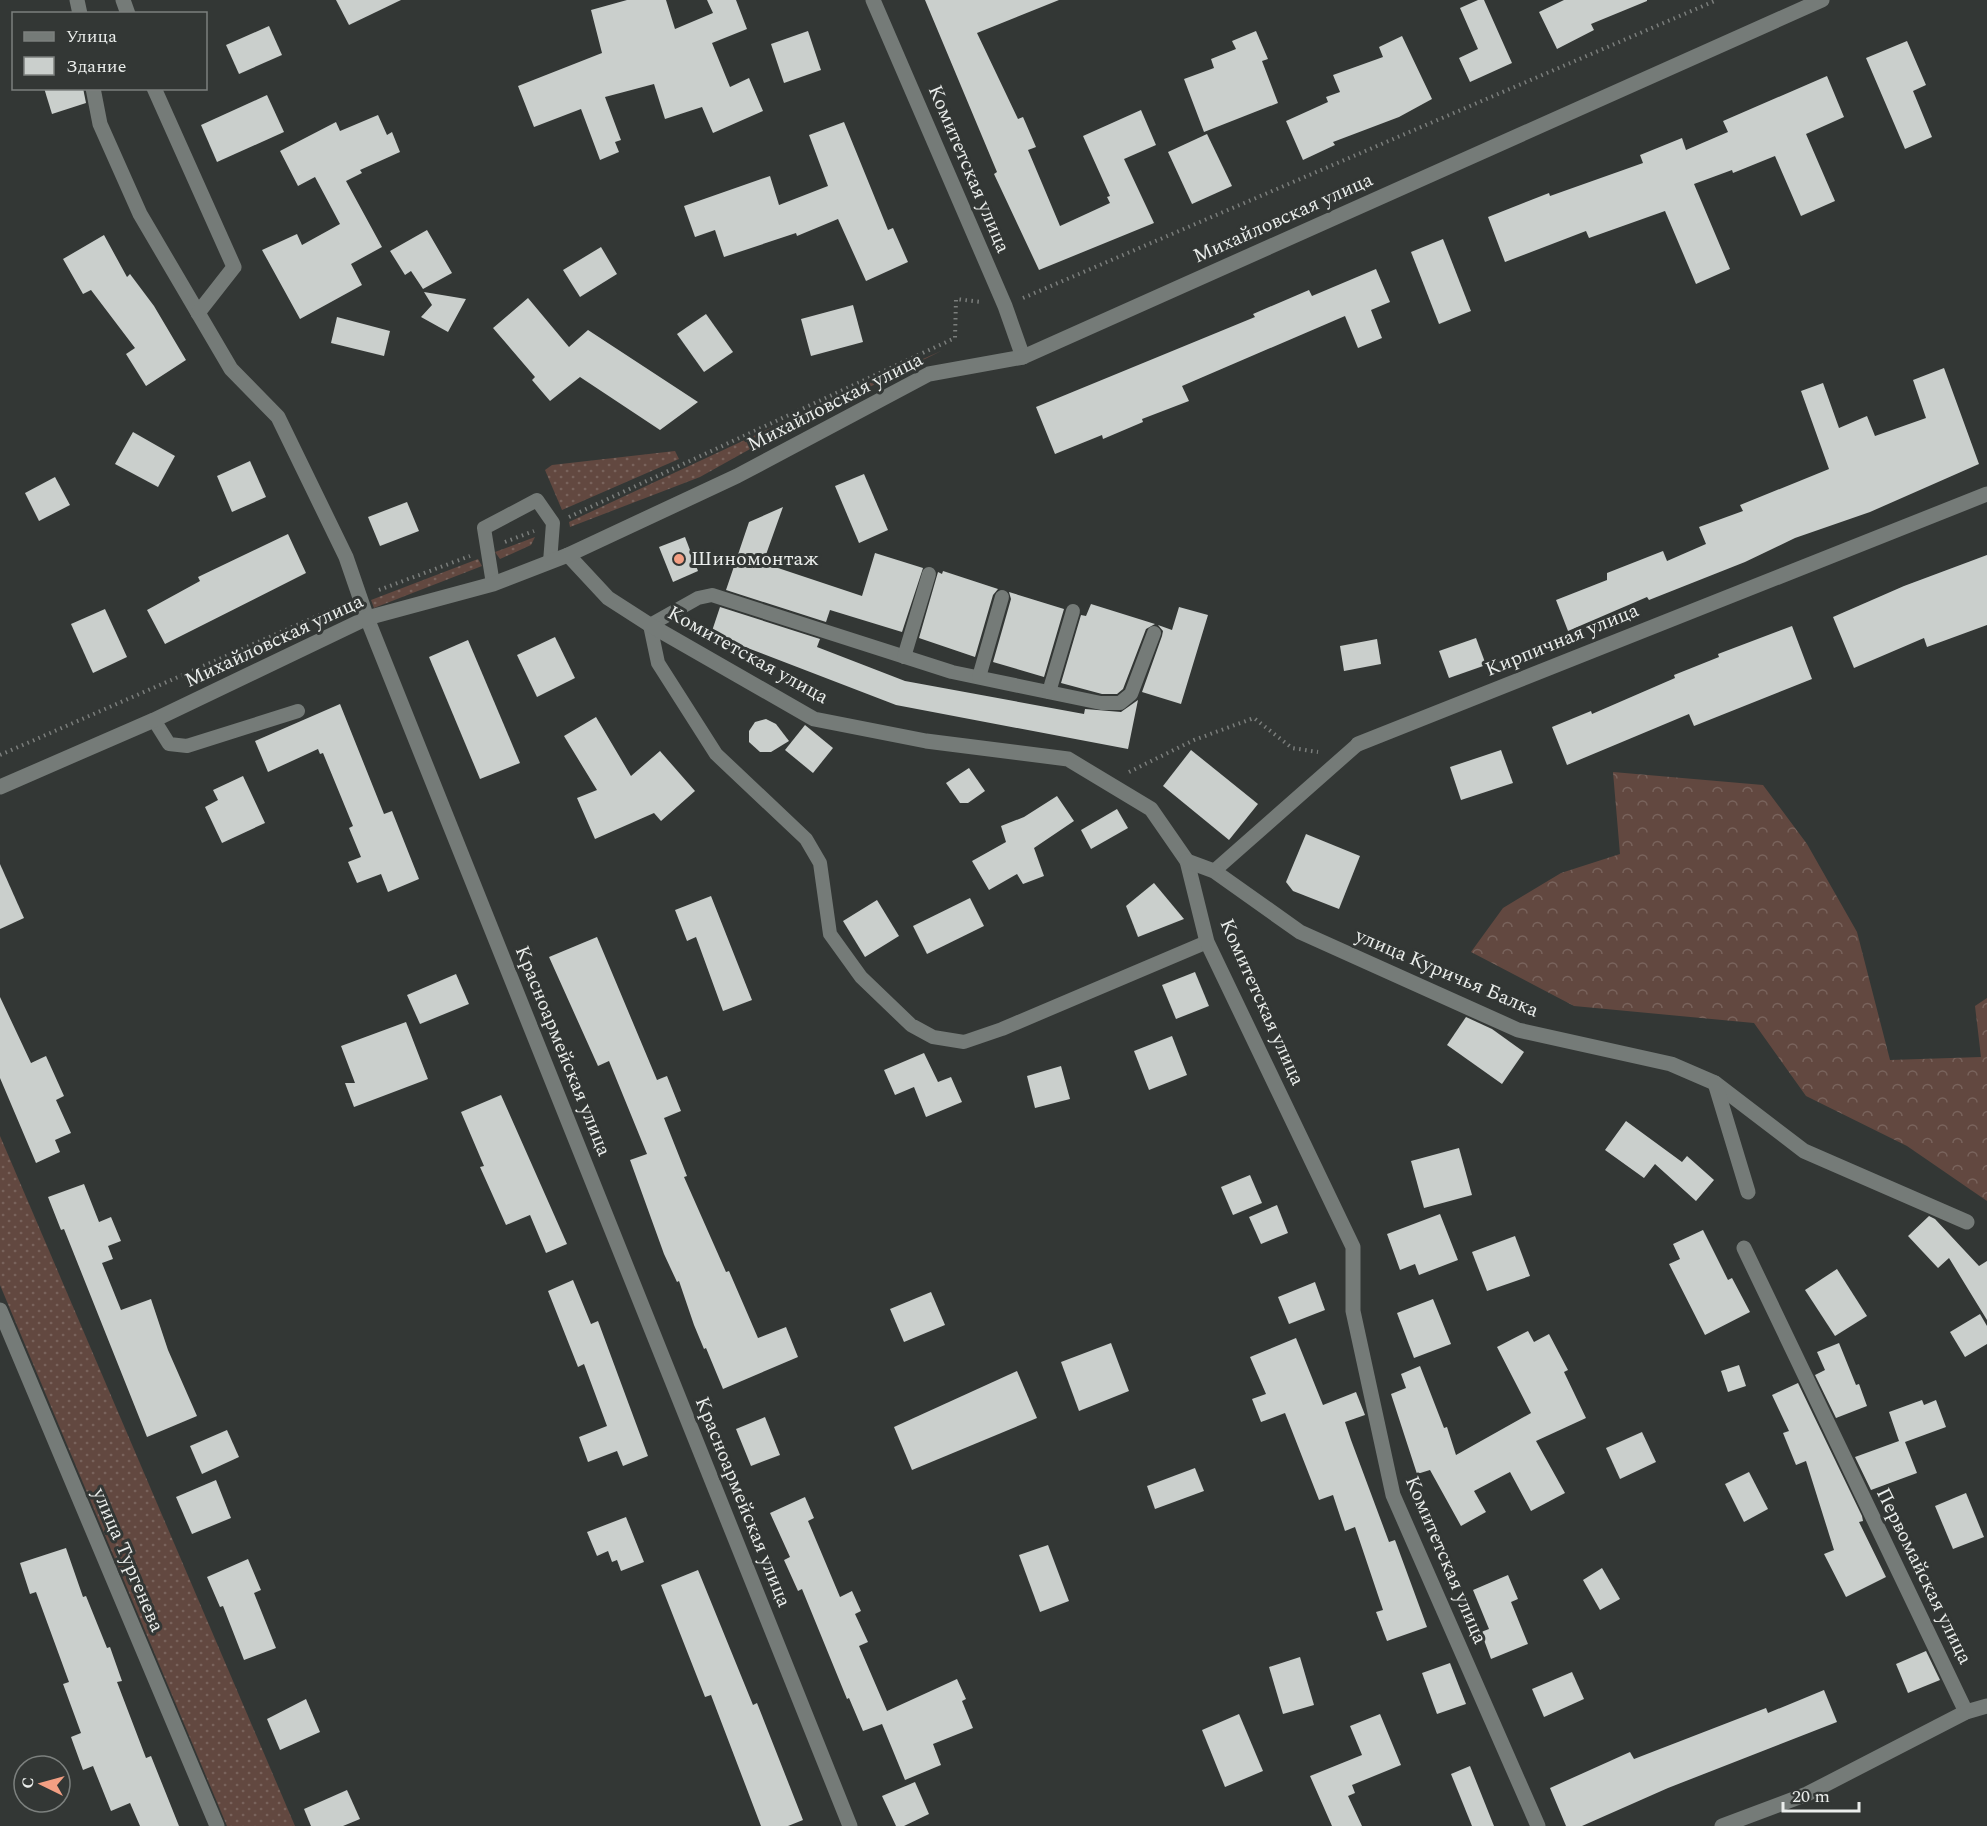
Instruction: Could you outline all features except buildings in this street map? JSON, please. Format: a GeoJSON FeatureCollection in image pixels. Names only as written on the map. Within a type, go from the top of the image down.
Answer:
{"type":"FeatureCollection","features":[{"type":"Feature","properties":{"kind":"street","name":"Комитетская улица"},"geometry":{"type":"LineString","coordinates":[[873,0],[1005,306],[1023,357]]}},
{"type":"Feature","properties":{"kind":"street","name":"Михайловская улица"},"geometry":{"type":"LineString","coordinates":[[0,787],[154,720],[367,618],[493,584],[568,555],[737,476],[929,374],[1023,357],[1822,0]]}},
{"type":"Feature","properties":{"kind":"street","name":"Красноармейская улица"},"geometry":{"type":"LineString","coordinates":[[93,90],[100,124],[140,214],[231,369],[278,417],[346,557],[367,618],[850,1826]]}},
{"type":"Feature","properties":{"kind":"street"},"geometry":{"type":"LineString","coordinates":[[155,90],[234,267],[198,314]]}},
{"type":"Feature","properties":{"kind":"street","name":"Кирпичная улица"},"geometry":{"type":"LineString","coordinates":[[1358,744],[1987,494]]}},
{"type":"Feature","properties":{"kind":"street","name":"Комитетская улица"},"geometry":{"type":"LineString","coordinates":[[568,555],[608,598],[650,625],[814,719],[926,741],[1068,759],[1150,809],[1187,861],[1208,942],[1353,1247],[1353,1311],[1393,1495],[1538,1826]]}},
{"type":"Feature","properties":{"kind":"street"},"geometry":{"type":"LineString","coordinates":[[1187,861],[1214,871]]}},
{"type":"Feature","properties":{"kind":"street","name":"улица Куричья Балка"},"geometry":{"type":"LineString","coordinates":[[1214,871],[1300,932],[1518,1030],[1671,1064],[1715,1083],[1804,1151],[1967,1221]]}},
{"type":"Feature","properties":{"kind":"street"},"geometry":{"type":"LineString","coordinates":[[1715,1083],[1748,1192]]}},
{"type":"Feature","properties":{"kind":"street","name":"Первомайская улица"},"geometry":{"type":"LineString","coordinates":[[1744,1248],[1966,1712]]}},
{"type":"Feature","properties":{"kind":"street","name":"улица Тургенева"},"geometry":{"type":"LineString","coordinates":[[0,1310],[217,1826]]}},
{"type":"Feature","properties":{"kind":"street"},"geometry":{"type":"LineString","coordinates":[[1722,1826],[1807,1794],[1966,1712],[1987,1706]]}},
{"type":"Feature","properties":{"kind":"lane"},"geometry":{"type":"LineString","coordinates":[[493,584],[484,528],[537,500],[553,523],[550,562]]}},
{"type":"Feature","properties":{"kind":"lane"},"geometry":{"type":"LineString","coordinates":[[904,657],[929,574]]}},
{"type":"Feature","properties":{"kind":"lane"},"geometry":{"type":"LineString","coordinates":[[1154,633],[1131,694],[1120,703],[1101,703],[979,677],[904,657],[712,595],[698,598],[650,625],[658,663],[716,754],[806,839],[820,863],[830,934],[861,977],[911,1025],[933,1037],[963,1042],[1002,1029],[1208,942]]}},
{"type":"Feature","properties":{"kind":"lane"},"geometry":{"type":"LineString","coordinates":[[979,677],[1002,597]]}},
{"type":"Feature","properties":{"kind":"lane"},"geometry":{"type":"LineString","coordinates":[[1048,692],[1073,611]]}},
{"type":"Feature","properties":{"kind":"lane"},"geometry":{"type":"LineString","coordinates":[[154,720],[170,744],[187,746],[297,711]]}},
{"type":"Feature","properties":{"kind":"lane","name":"Кирпичная улица"},"geometry":{"type":"LineString","coordinates":[[1214,871],[1358,744]]}},
{"type":"Feature","properties":{"kind":"path"},"geometry":{"type":"LineString","coordinates":[[0,755],[360,597],[553,523],[955,338],[956,299],[1005,306],[1717,0]]}},
{"type":"Feature","properties":{"kind":"path"},"geometry":{"type":"LineString","coordinates":[[1123,774],[1194,740],[1254,718],[1292,748],[1343,756]]}},
{"type":"Feature","properties":{"kind":"green space"},"geometry":{"type":"Polygon","coordinates":[[[941,351],[828,408],[825,402],[941,351]]]}},
{"type":"Feature","properties":{"kind":"green space"},"geometry":{"type":"Polygon","coordinates":[[[807,411],[809,416],[700,477],[570,527],[569,522],[807,411]]]}},
{"type":"Feature","properties":{"kind":"green space"},"geometry":{"type":"Polygon","coordinates":[[[675,451],[679,459],[562,510],[545,470],[552,465],[675,451]]]}},
{"type":"Feature","properties":{"kind":"green space"},"geometry":{"type":"Polygon","coordinates":[[[535,537],[531,545],[500,559],[495,552],[535,537]]]}},
{"type":"Feature","properties":{"kind":"green space"},"geometry":{"type":"Polygon","coordinates":[[[478,559],[482,566],[374,608],[371,600],[478,559]]]}},
{"type":"Feature","properties":{"kind":"green space"},"geometry":{"type":"Polygon","coordinates":[[[1613,772],[1763,785],[1807,844],[1857,932],[1890,1060],[1981,1057],[1975,1006],[1987,998],[1987,1201],[1907,1146],[1806,1096],[1754,1023],[1574,1006],[1471,952],[1503,908],[1561,873],[1620,854],[1613,772]]]}},
{"type":"Feature","properties":{"kind":"green space"},"geometry":{"type":"Polygon","coordinates":[[[0,1136],[295,1826],[227,1826],[0,1285],[0,1136]]]}},
{"type":"Feature","properties":{"kind":"place","name":"Шиномонтаж"},"geometry":{"type":"Point","coordinates":[679,559]}}]}
